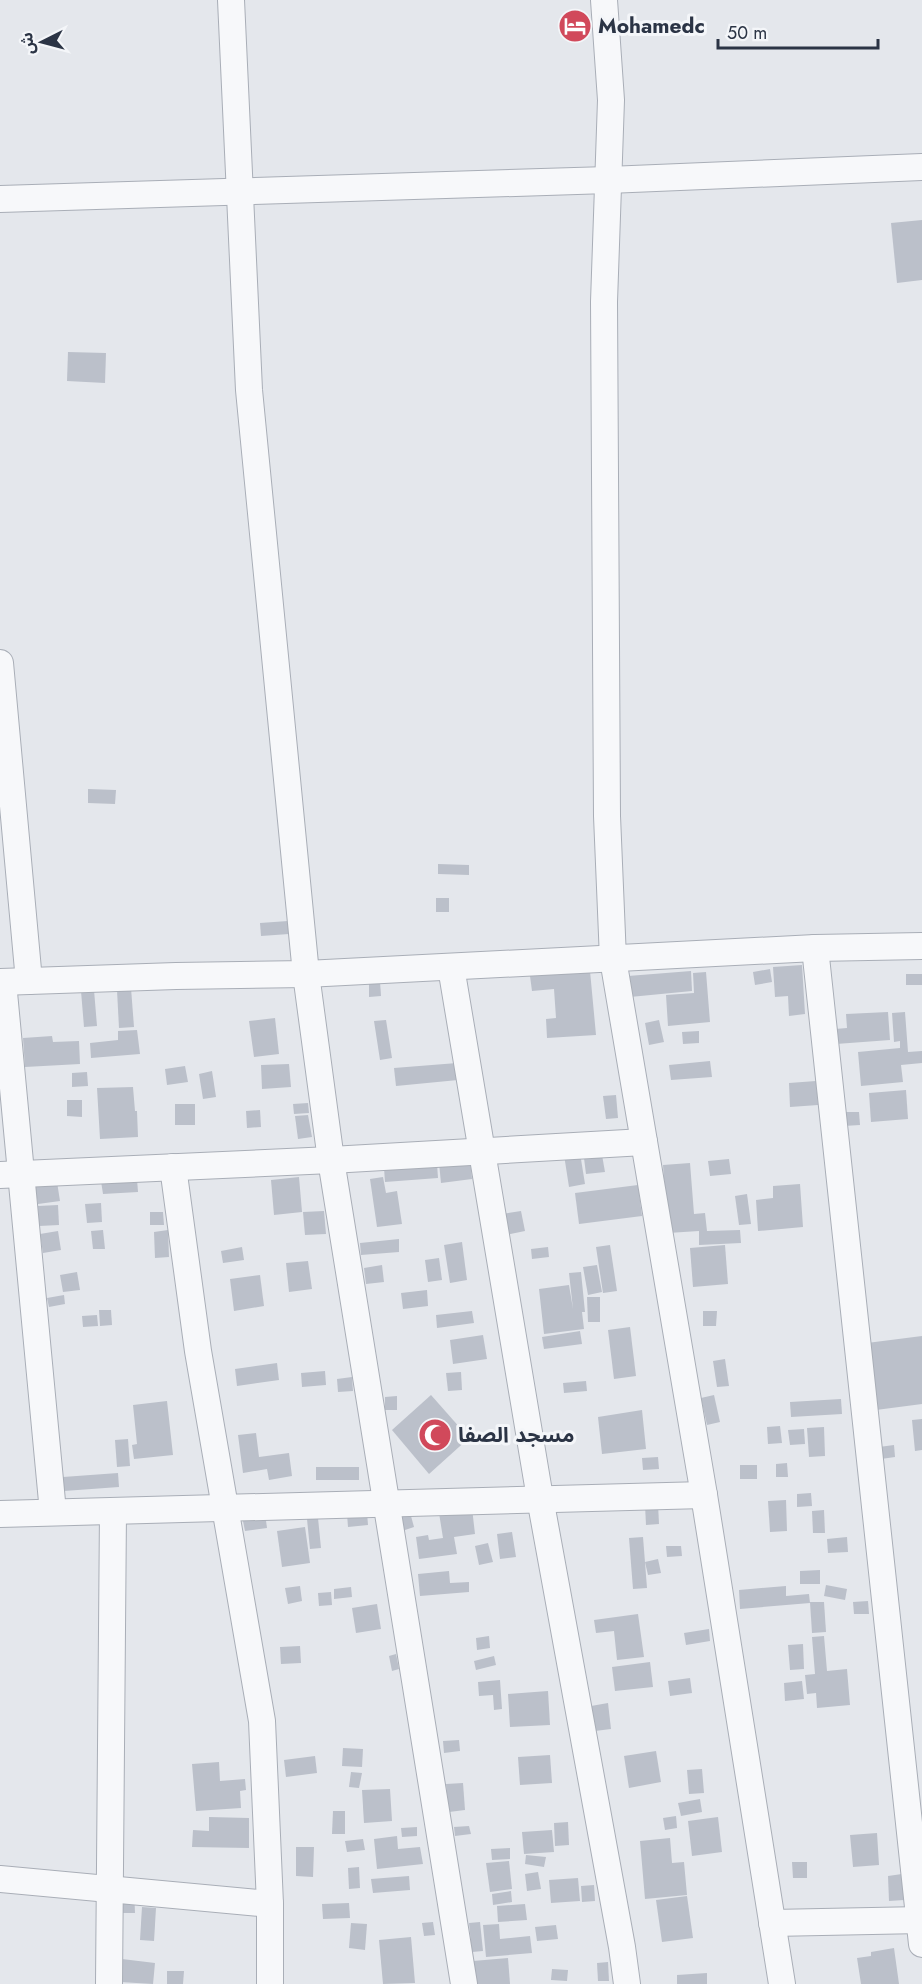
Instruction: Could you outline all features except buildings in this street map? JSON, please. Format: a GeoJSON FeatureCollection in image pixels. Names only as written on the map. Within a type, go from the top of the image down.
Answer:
{"type":"FeatureCollection","features":[{"type":"Feature","properties":{"kind":"street"},"geometry":{"type":"LineString","coordinates":[[231,0],[249,390],[306,974],[331,1160],[464,1984]]}},
{"type":"Feature","properties":{"kind":"street"},"geometry":{"type":"LineString","coordinates":[[604,0],[611,100],[604,302],[607,816],[613,958],[704,1495],[782,1984]]}},
{"type":"Feature","properties":{"kind":"street"},"geometry":{"type":"LineString","coordinates":[[0,199],[608,180],[922,166]]}},
{"type":"Feature","properties":{"kind":"street"},"geometry":{"type":"LineString","coordinates":[[0,663],[29,981]]}},
{"type":"Feature","properties":{"kind":"street"},"geometry":{"type":"LineString","coordinates":[[53,1512],[10,1174],[1,982],[306,974],[815,948],[922,946]]}},
{"type":"Feature","properties":{"kind":"street"},"geometry":{"type":"LineString","coordinates":[[772,1923],[921,1928],[815,948]]}},
{"type":"Feature","properties":{"kind":"street"},"geometry":{"type":"LineString","coordinates":[[451,967],[540,1498],[627,1984]]}},
{"type":"Feature","properties":{"kind":"street"},"geometry":{"type":"LineString","coordinates":[[10,1174],[331,1160],[644,1142]]}},
{"type":"Feature","properties":{"kind":"street"},"geometry":{"type":"LineString","coordinates":[[173,1167],[198,1351],[262,1721],[270,1904],[270,1984]]}},
{"type":"Feature","properties":{"kind":"street"},"geometry":{"type":"LineString","coordinates":[[0,1514],[224,1506],[704,1495]]}},
{"type":"Feature","properties":{"kind":"street"},"geometry":{"type":"LineString","coordinates":[[109,1984],[113,1511]]}},
{"type":"Feature","properties":{"kind":"street"},"geometry":{"type":"LineString","coordinates":[[0,1879],[270,1904]]}},
{"type":"Feature","properties":{"kind":"place","name":"Mohamedc"},"geometry":{"type":"Point","coordinates":[575,26]}},
{"type":"Feature","properties":{"kind":"place","name":"مسجد الصفا"},"geometry":{"type":"Point","coordinates":[435,1435]}}]}
